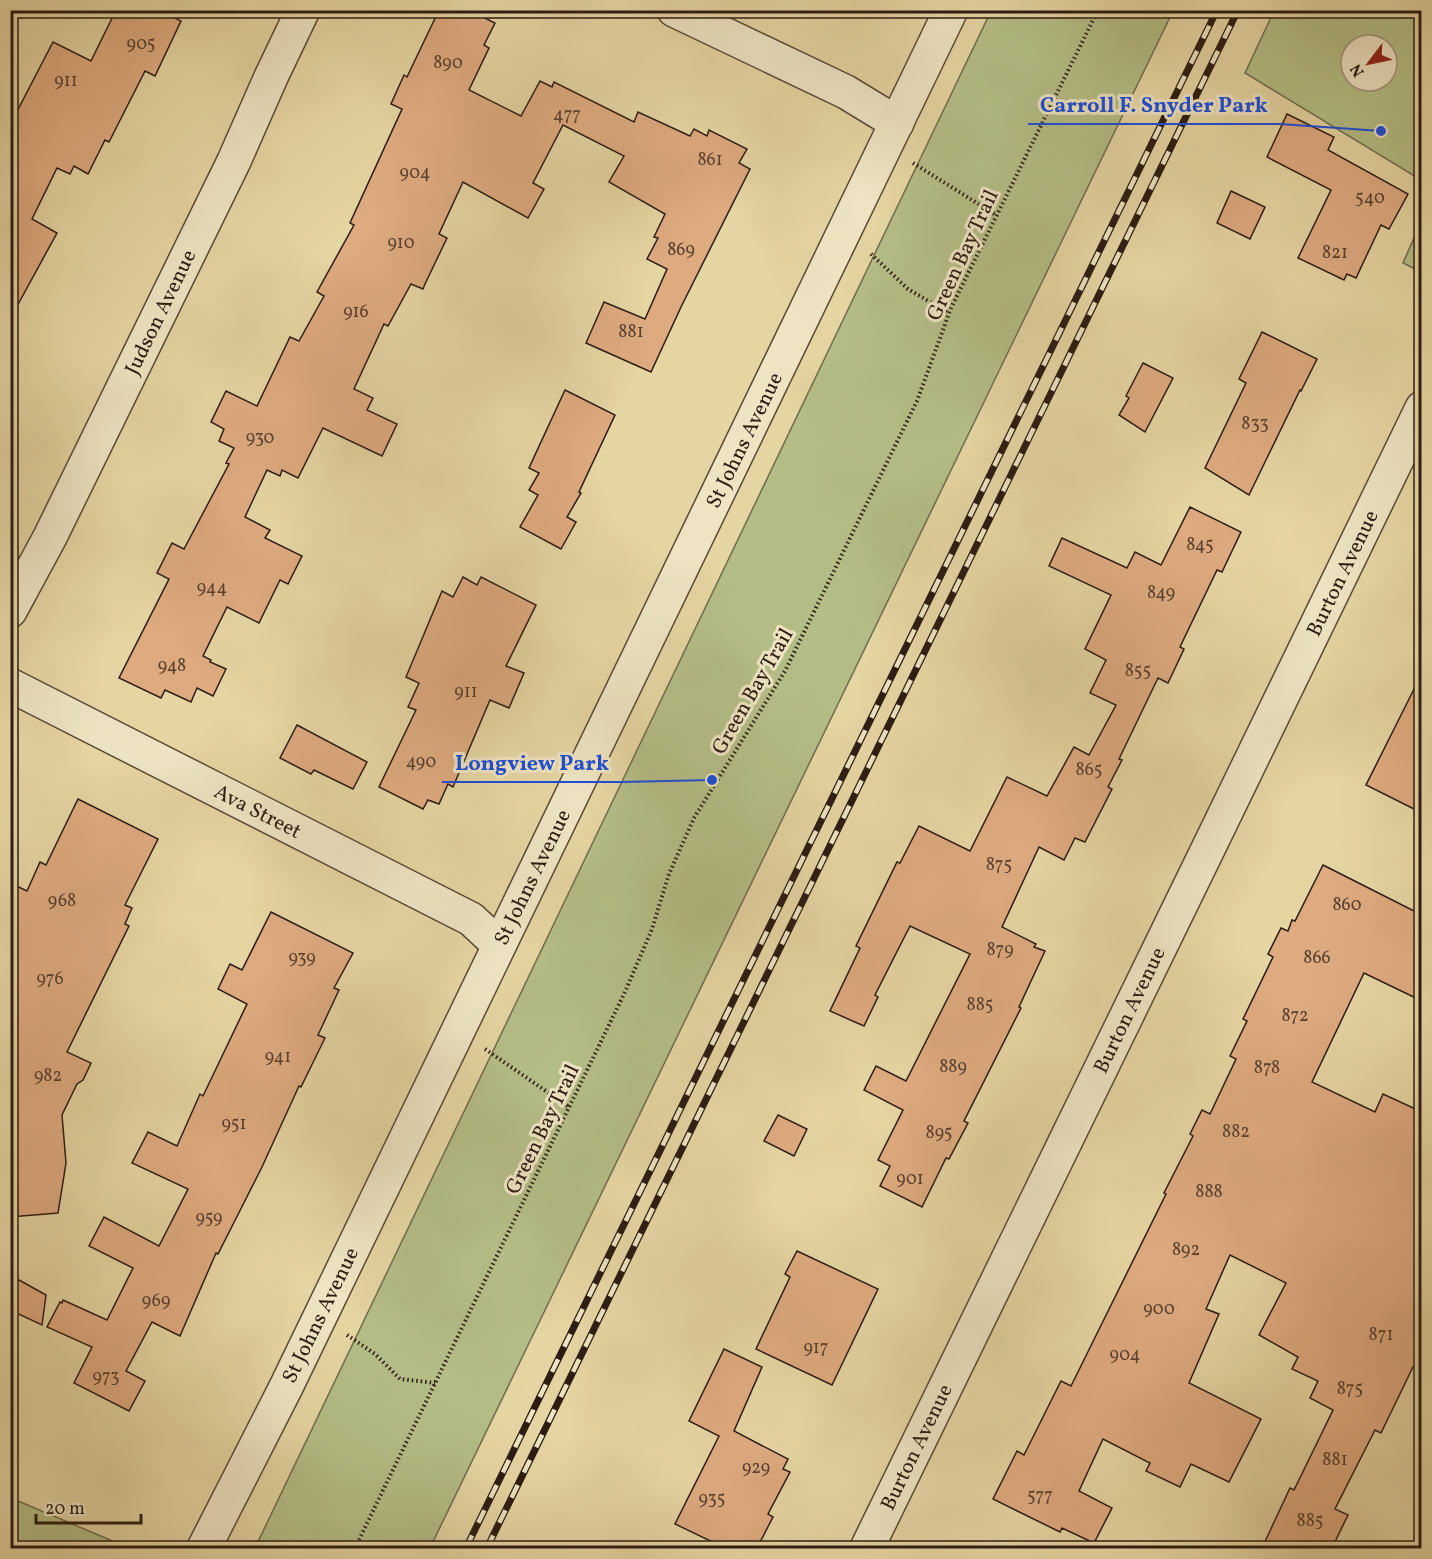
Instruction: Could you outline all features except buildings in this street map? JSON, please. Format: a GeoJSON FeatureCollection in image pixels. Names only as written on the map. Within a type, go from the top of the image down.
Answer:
{"type":"FeatureCollection","features":[{"type":"Feature","properties":{"kind":"street","name":"Judson Avenue"},"geometry":{"type":"LineString","coordinates":[[10,610],[50,537],[223,183],[303,10]]}},
{"type":"Feature","properties":{"kind":"street"},"geometry":{"type":"LineString","coordinates":[[674,10],[846,92],[897,123]]}},
{"type":"Feature","properties":{"kind":"street","name":"St Johns Avenue"},"geometry":{"type":"LineString","coordinates":[[204,1548],[320,1317],[951,10]]}},
{"type":"Feature","properties":{"kind":"street","name":"Burton Avenue"},"geometry":{"type":"LineString","coordinates":[[874,1546],[1422,408]]}},
{"type":"Feature","properties":{"kind":"street","name":"Ava Street"},"geometry":{"type":"LineString","coordinates":[[10,686],[471,919],[500,945]]}},
{"type":"Feature","properties":{"kind":"path","name":"Green Bay Trail"},"geometry":{"type":"LineString","coordinates":[[355,1548],[629,982],[652,928],[669,874],[694,818],[785,671],[916,401],[949,313],[1098,10]]}},
{"type":"Feature","properties":{"kind":"path"},"geometry":{"type":"LineString","coordinates":[[906,159],[996,215]]}},
{"type":"Feature","properties":{"kind":"path"},"geometry":{"type":"LineString","coordinates":[[862,249],[872,255],[908,289],[949,313]]}},
{"type":"Feature","properties":{"kind":"path"},"geometry":{"type":"LineString","coordinates":[[458,1031],[569,1107]]}},
{"type":"Feature","properties":{"kind":"path"},"geometry":{"type":"LineString","coordinates":[[320,1317],[375,1354],[400,1379],[435,1383]]}},
{"type":"Feature","properties":{"kind":"green space"},"geometry":{"type":"Polygon","coordinates":[[[991,11],[1173,11],[430,1548],[255,1548],[991,11]]]}},
{"type":"Feature","properties":{"kind":"green space"},"geometry":{"type":"Polygon","coordinates":[[[1274,11],[1421,11],[1421,180],[1245,73],[1274,11]]]}},
{"type":"Feature","properties":{"kind":"green space"},"geometry":{"type":"Polygon","coordinates":[[[1421,222],[1421,272],[1403,263],[1421,222]]]}},
{"type":"Feature","properties":{"kind":"green space"},"geometry":{"type":"Polygon","coordinates":[[[11,1498],[129,1548],[11,1548],[11,1498]]]}},
{"type":"Feature","properties":{"kind":"railway"},"geometry":{"type":"LineString","coordinates":[[466,1548],[1217,10]]}},
{"type":"Feature","properties":{"kind":"railway"},"geometry":{"type":"LineString","coordinates":[[487,1548],[1238,10]]}},
{"type":"Feature","properties":{"kind":"place","name":"Carroll F. Snyder Park"},"geometry":{"type":"Point","coordinates":[1381,131]}},
{"type":"Feature","properties":{"kind":"place","name":"Longview Park"},"geometry":{"type":"Point","coordinates":[712,780]}}]}
